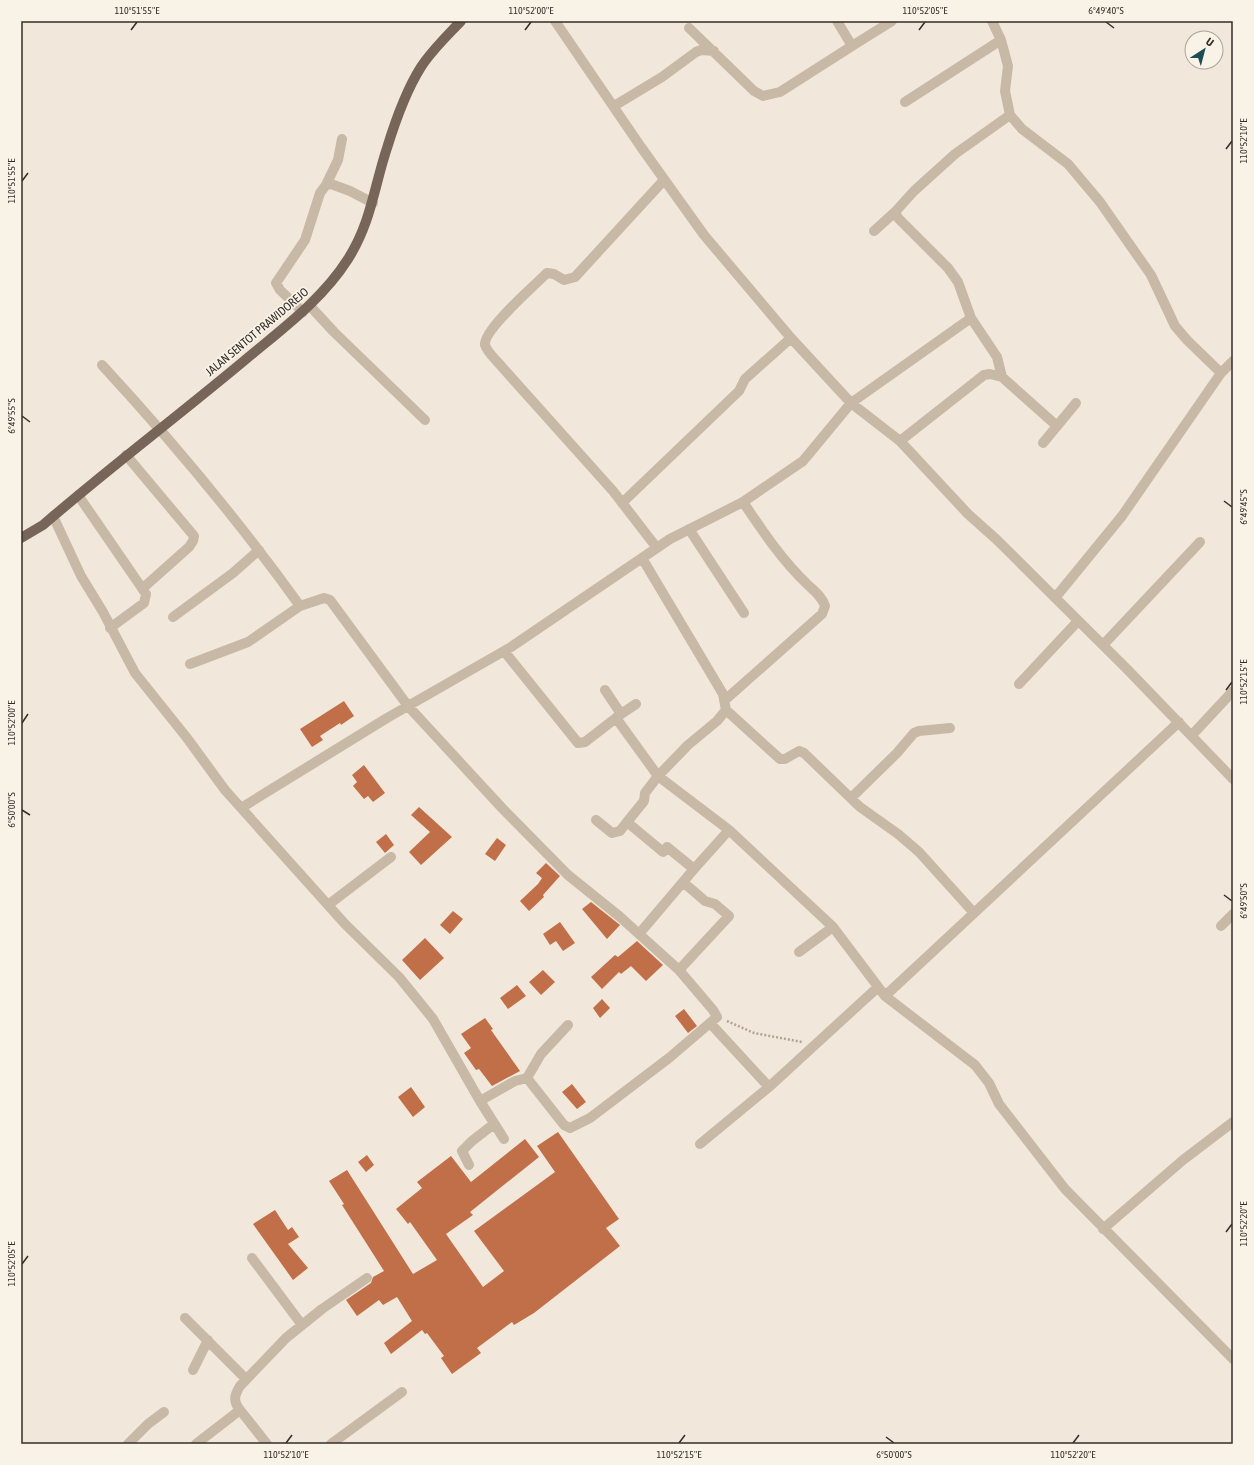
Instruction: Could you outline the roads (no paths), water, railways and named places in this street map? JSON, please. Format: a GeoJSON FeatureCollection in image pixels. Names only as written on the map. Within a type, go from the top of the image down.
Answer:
{"type":"FeatureCollection","features":[{"type":"Feature","properties":{"kind":"main road","name":"JALAN SENTOT PRAWIDOREJO"},"geometry":{"type":"LineString","coordinates":[[21,538],[53,516],[126,456],[158,426],[306,309],[330,285],[348,259],[363,231],[370,201],[387,148],[413,81],[441,42],[461,21]]}},
{"type":"Feature","properties":{"kind":"street"},"geometry":{"type":"LineString","coordinates":[[555,21],[664,180],[709,241],[791,338],[851,403],[900,441],[968,514],[996,539],[1192,735],[1233,779]]}},
{"type":"Feature","properties":{"kind":"street"},"geometry":{"type":"LineString","coordinates":[[837,21],[852,46]]}},
{"type":"Feature","properties":{"kind":"street"},"geometry":{"type":"LineString","coordinates":[[689,28],[754,91],[763,96],[769,96],[780,92],[892,21]]}},
{"type":"Feature","properties":{"kind":"street"},"geometry":{"type":"LineString","coordinates":[[992,21],[1001,40],[1008,66],[1005,91],[1010,116],[1022,129],[1068,164],[1100,202],[1151,276],[1175,326],[1187,340],[1221,373]]}},
{"type":"Feature","properties":{"kind":"street"},"geometry":{"type":"LineString","coordinates":[[905,102],[1001,40]]}},
{"type":"Feature","properties":{"kind":"street"},"geometry":{"type":"LineString","coordinates":[[614,106],[662,77],[696,52],[702,50],[714,51]]}},
{"type":"Feature","properties":{"kind":"street"},"geometry":{"type":"LineString","coordinates":[[874,231],[895,212],[914,191],[955,154],[1010,116]]}},
{"type":"Feature","properties":{"kind":"street"},"geometry":{"type":"LineString","coordinates":[[342,139],[338,160],[326,185],[320,193],[305,240],[276,283],[280,290],[293,303],[306,309],[334,332],[425,420]]}},
{"type":"Feature","properties":{"kind":"street"},"geometry":{"type":"LineString","coordinates":[[657,548],[622,503],[502,367],[486,347],[485,340],[496,323],[547,273],[554,274],[564,280],[575,277],[664,180]]}},
{"type":"Feature","properties":{"kind":"street"},"geometry":{"type":"LineString","coordinates":[[326,185],[331,184],[370,201]]}},
{"type":"Feature","properties":{"kind":"street"},"geometry":{"type":"LineString","coordinates":[[895,212],[898,218],[948,268],[958,282],[971,318],[997,357],[1002,377]]}},
{"type":"Feature","properties":{"kind":"street"},"geometry":{"type":"LineString","coordinates":[[241,808],[408,706],[504,651],[657,548],[689,529],[743,502],[803,461],[851,403],[971,318]]}},
{"type":"Feature","properties":{"kind":"street"},"geometry":{"type":"LineString","coordinates":[[622,503],[739,391],[746,379],[791,338]]}},
{"type":"Feature","properties":{"kind":"street"},"geometry":{"type":"LineString","coordinates":[[1055,598],[1122,516],[1221,373],[1233,361]]}},
{"type":"Feature","properties":{"kind":"street"},"geometry":{"type":"LineString","coordinates":[[102,365],[158,426],[232,514],[300,606]]}},
{"type":"Feature","properties":{"kind":"street"},"geometry":{"type":"LineString","coordinates":[[900,441],[984,375],[990,374],[1002,377],[1057,426]]}},
{"type":"Feature","properties":{"kind":"street"},"geometry":{"type":"LineString","coordinates":[[1043,443],[1076,402]]}},
{"type":"Feature","properties":{"kind":"street"},"geometry":{"type":"LineString","coordinates":[[126,456],[194,536],[189,547],[143,588]]}},
{"type":"Feature","properties":{"kind":"street"},"geometry":{"type":"LineString","coordinates":[[78,495],[146,594],[144,603],[110,628]]}},
{"type":"Feature","properties":{"kind":"street"},"geometry":{"type":"LineString","coordinates":[[596,820],[612,833],[620,831],[644,801],[645,793],[658,776],[688,745],[717,721],[725,705],[822,614],[825,606],[819,595],[796,573],[775,549],[743,502]]}},
{"type":"Feature","properties":{"kind":"street"},"geometry":{"type":"LineString","coordinates":[[53,516],[81,576],[135,673],[187,738],[225,790],[328,905],[399,977],[434,1019],[480,1101],[504,1139]]}},
{"type":"Feature","properties":{"kind":"street"},"geometry":{"type":"LineString","coordinates":[[689,529],[744,613]]}},
{"type":"Feature","properties":{"kind":"street"},"geometry":{"type":"LineString","coordinates":[[1103,646],[1200,542]]}},
{"type":"Feature","properties":{"kind":"street"},"geometry":{"type":"LineString","coordinates":[[173,617],[233,573],[259,550]]}},
{"type":"Feature","properties":{"kind":"street"},"geometry":{"type":"LineString","coordinates":[[642,558],[725,705],[780,759],[785,759],[797,752],[803,752],[860,807],[898,834],[919,852],[974,913]]}},
{"type":"Feature","properties":{"kind":"street"},"geometry":{"type":"LineString","coordinates":[[190,664],[248,642],[300,606],[324,598],[330,600],[408,706],[502,808],[568,875],[639,934],[679,970],[713,1010],[714,1020],[769,1087]]}},
{"type":"Feature","properties":{"kind":"street"},"geometry":{"type":"LineString","coordinates":[[1019,684],[1078,621]]}},
{"type":"Feature","properties":{"kind":"street"},"geometry":{"type":"LineString","coordinates":[[504,651],[578,743],[585,742],[636,704]]}},
{"type":"Feature","properties":{"kind":"street"},"geometry":{"type":"LineString","coordinates":[[605,690],[619,716],[658,776],[730,830],[833,927],[877,988],[885,996],[975,1065],[989,1083],[999,1104],[1065,1189],[1103,1229],[1125,1248],[1232,1357]]}},
{"type":"Feature","properties":{"kind":"street"},"geometry":{"type":"LineString","coordinates":[[1192,735],[1233,691]]}},
{"type":"Feature","properties":{"kind":"street"},"geometry":{"type":"LineString","coordinates":[[885,996],[1179,722]]}},
{"type":"Feature","properties":{"kind":"street"},"geometry":{"type":"LineString","coordinates":[[851,798],[897,753],[914,733],[919,730],[950,728]]}},
{"type":"Feature","properties":{"kind":"street"},"geometry":{"type":"LineString","coordinates":[[627,822],[663,852],[667,847],[694,869]]}},
{"type":"Feature","properties":{"kind":"street"},"geometry":{"type":"LineString","coordinates":[[639,934],[694,869],[730,830]]}},
{"type":"Feature","properties":{"kind":"street"},"geometry":{"type":"LineString","coordinates":[[328,905],[391,857]]}},
{"type":"Feature","properties":{"kind":"street"},"geometry":{"type":"LineString","coordinates":[[679,970],[729,916],[715,904],[705,901],[683,882]]}},
{"type":"Feature","properties":{"kind":"street"},"geometry":{"type":"LineString","coordinates":[[1221,926],[1233,914]]}},
{"type":"Feature","properties":{"kind":"street"},"geometry":{"type":"LineString","coordinates":[[799,952],[833,927]]}},
{"type":"Feature","properties":{"kind":"street"},"geometry":{"type":"LineString","coordinates":[[700,1144],[769,1087],[877,988]]}},
{"type":"Feature","properties":{"kind":"street"},"geometry":{"type":"LineString","coordinates":[[527,1078],[564,1125],[570,1128],[590,1118],[669,1058],[714,1020]]}},
{"type":"Feature","properties":{"kind":"street"},"geometry":{"type":"LineString","coordinates":[[480,1101],[515,1081],[527,1078],[541,1054],[568,1024]]}},
{"type":"Feature","properties":{"kind":"street"},"geometry":{"type":"LineString","coordinates":[[1103,1229],[1183,1160],[1233,1122]]}},
{"type":"Feature","properties":{"kind":"street"},"geometry":{"type":"LineString","coordinates":[[469,1165],[462,1152],[494,1124]]}},
{"type":"Feature","properties":{"kind":"street"},"geometry":{"type":"LineString","coordinates":[[252,1258],[302,1325]]}},
{"type":"Feature","properties":{"kind":"street"},"geometry":{"type":"LineString","coordinates":[[267,1444],[234,1402],[235,1394],[246,1379],[286,1338],[367,1278]]}},
{"type":"Feature","properties":{"kind":"street"},"geometry":{"type":"LineString","coordinates":[[185,1318],[246,1379]]}},
{"type":"Feature","properties":{"kind":"street"},"geometry":{"type":"LineString","coordinates":[[193,1370],[208,1340]]}},
{"type":"Feature","properties":{"kind":"street"},"geometry":{"type":"LineString","coordinates":[[331,1444],[402,1392]]}},
{"type":"Feature","properties":{"kind":"street"},"geometry":{"type":"LineString","coordinates":[[196,1444],[240,1410]]}},
{"type":"Feature","properties":{"kind":"street"},"geometry":{"type":"LineString","coordinates":[[128,1444],[148,1424],[164,1412]]}}]}
